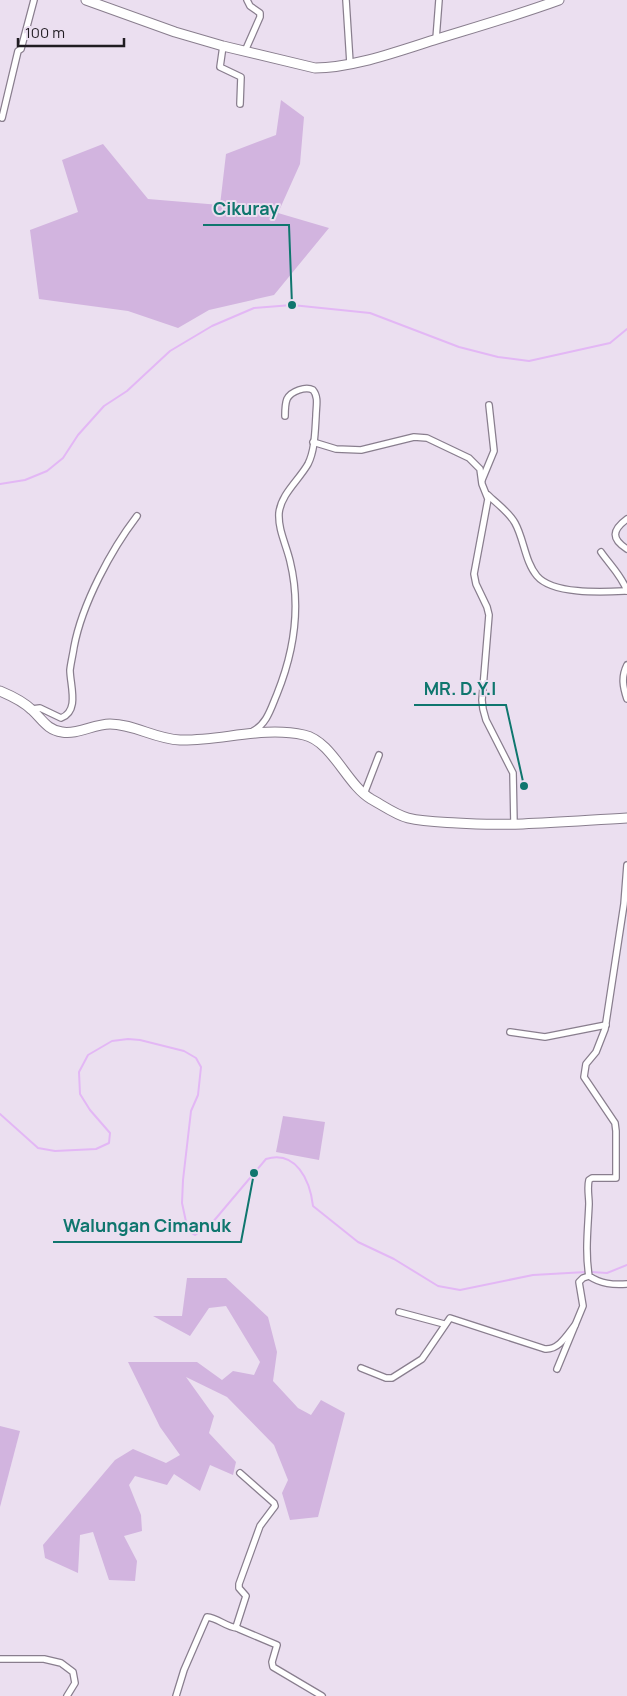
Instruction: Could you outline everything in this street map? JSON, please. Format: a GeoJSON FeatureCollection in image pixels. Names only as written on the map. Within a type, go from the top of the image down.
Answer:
{"type":"FeatureCollection","features":[{"type":"Feature","properties":{"kind":"main road"},"geometry":{"type":"LineString","coordinates":[[86,0],[176,32],[223,46],[315,68],[329,68],[391,54],[505,19],[559,0]]}},
{"type":"Feature","properties":{"kind":"main road"},"geometry":{"type":"LineString","coordinates":[[0,690],[17,698],[32,710],[46,726],[60,732],[68,732],[99,724],[110,724],[122,725],[176,740],[286,731],[311,737],[324,747],[364,794],[406,818],[476,825],[627,818]]}},
{"type":"Feature","properties":{"kind":"street"},"geometry":{"type":"LineString","coordinates":[[2,118],[18,51],[21,48],[34,0]]}},
{"type":"Feature","properties":{"kind":"street"},"geometry":{"type":"LineString","coordinates":[[245,51],[260,17],[260,13],[250,6],[247,0]]}},
{"type":"Feature","properties":{"kind":"street"},"geometry":{"type":"LineString","coordinates":[[346,0],[350,63]]}},
{"type":"Feature","properties":{"kind":"street"},"geometry":{"type":"LineString","coordinates":[[436,39],[439,0]]}},
{"type":"Feature","properties":{"kind":"street"},"geometry":{"type":"LineString","coordinates":[[223,46],[220,67],[240,75],[242,79],[240,104]]}},
{"type":"Feature","properties":{"kind":"street"},"geometry":{"type":"LineString","coordinates":[[246,734],[263,724],[283,678],[292,647],[295,606],[293,581],[290,560],[281,533],[279,511],[284,499],[308,464],[314,442],[317,400],[313,390],[308,387],[290,395],[284,416]]}},
{"type":"Feature","properties":{"kind":"street"},"geometry":{"type":"LineString","coordinates":[[481,482],[494,451],[489,405]]}},
{"type":"Feature","properties":{"kind":"street"},"geometry":{"type":"LineString","coordinates":[[314,442],[336,449],[361,450],[414,437],[423,437],[475,462],[480,469],[481,482],[487,494],[514,522],[533,570],[542,580],[554,586],[585,592],[627,591],[623,580],[601,552]]}},
{"type":"Feature","properties":{"kind":"street"},"geometry":{"type":"LineString","coordinates":[[487,494],[488,501],[474,569],[476,584],[489,615],[482,700],[486,720],[513,773],[514,824]]}},
{"type":"Feature","properties":{"kind":"street"},"geometry":{"type":"LineString","coordinates":[[32,710],[40,708],[60,718],[66,716],[71,708],[73,690],[70,670],[76,638],[87,605],[124,532],[137,516]]}},
{"type":"Feature","properties":{"kind":"street"},"geometry":{"type":"LineString","coordinates":[[627,519],[617,529],[615,538],[619,544],[627,549]]}},
{"type":"Feature","properties":{"kind":"street"},"geometry":{"type":"LineString","coordinates":[[627,666],[623,673],[623,680],[627,699]]}},
{"type":"Feature","properties":{"kind":"street"},"geometry":{"type":"LineString","coordinates":[[364,794],[379,755]]}},
{"type":"Feature","properties":{"kind":"street"},"geometry":{"type":"LineString","coordinates":[[627,865],[625,904],[606,1026],[596,1052],[586,1064],[584,1077],[615,1124],[616,1178],[592,1178],[589,1180],[586,1261],[589,1274],[595,1280],[608,1284],[627,1284]]}},
{"type":"Feature","properties":{"kind":"street"},"geometry":{"type":"LineString","coordinates":[[510,1032],[545,1037],[606,1026]]}},
{"type":"Feature","properties":{"kind":"street"},"geometry":{"type":"LineString","coordinates":[[557,1370],[582,1306],[579,1282],[589,1274]]}},
{"type":"Feature","properties":{"kind":"street"},"geometry":{"type":"LineString","coordinates":[[398,1312],[444,1324]]}},
{"type":"Feature","properties":{"kind":"street"},"geometry":{"type":"LineString","coordinates":[[361,1368],[386,1378],[392,1378],[422,1359],[444,1324],[448,1319],[452,1318],[545,1349],[551,1349],[560,1344],[575,1325]]}},
{"type":"Feature","properties":{"kind":"street"},"geometry":{"type":"LineString","coordinates":[[237,1628],[236,1624],[246,1596],[238,1584],[260,1526],[275,1506],[240,1473]]}},
{"type":"Feature","properties":{"kind":"street"},"geometry":{"type":"LineString","coordinates":[[176,1696],[184,1670],[207,1616],[277,1645],[273,1667],[322,1696]]}},
{"type":"Feature","properties":{"kind":"street"},"geometry":{"type":"LineString","coordinates":[[0,1659],[44,1659],[61,1663],[73,1672],[75,1683],[67,1696]]}},
{"type":"Feature","properties":{"kind":"shaded area"},"geometry":{"type":"Polygon","coordinates":[[[281,100],[304,117],[300,164],[278,213],[329,228],[274,295],[209,310],[178,328],[128,311],[39,299],[30,230],[78,212],[62,160],[103,144],[148,199],[220,205],[226,154],[276,135],[281,100]]]}},
{"type":"Feature","properties":{"kind":"shaded area"},"geometry":{"type":"Polygon","coordinates":[[[283,1116],[325,1122],[319,1160],[276,1152],[283,1116]]]}},
{"type":"Feature","properties":{"kind":"shaded area"},"geometry":{"type":"Polygon","coordinates":[[[187,1278],[226,1278],[268,1317],[277,1352],[273,1381],[298,1408],[311,1415],[321,1400],[345,1413],[318,1517],[290,1520],[282,1493],[288,1480],[274,1445],[227,1397],[186,1377],[214,1416],[209,1433],[236,1462],[233,1475],[210,1465],[200,1491],[174,1474],[167,1485],[135,1476],[129,1485],[141,1515],[142,1531],[124,1536],[137,1561],[135,1581],[109,1580],[93,1532],[80,1535],[78,1573],[45,1558],[43,1545],[115,1460],[133,1449],[166,1463],[180,1455],[160,1427],[128,1362],[197,1362],[222,1380],[233,1371],[254,1375],[260,1362],[226,1306],[209,1308],[190,1336],[153,1316],[182,1316],[187,1278]]]}},
{"type":"Feature","properties":{"kind":"shaded area"},"geometry":{"type":"Polygon","coordinates":[[[0,1426],[20,1431],[0,1507],[0,1426]]]}},
{"type":"Feature","properties":{"kind":"waterway"},"geometry":{"type":"LineString","coordinates":[[0,484],[25,480],[47,471],[63,458],[78,435],[104,406],[127,391],[170,351],[212,326],[254,308],[292,305],[370,313],[459,347],[498,357],[529,361],[610,343],[627,329]]}},
{"type":"Feature","properties":{"kind":"waterway"},"geometry":{"type":"LineString","coordinates":[[0,1114],[38,1148],[55,1151],[96,1149],[109,1143],[110,1133],[90,1110],[80,1094],[79,1072],[88,1055],[112,1041],[128,1039],[140,1040],[184,1051],[196,1058],[201,1067],[198,1095],[191,1111],[182,1203],[188,1231],[195,1235],[212,1223],[266,1159],[277,1157],[286,1159],[300,1169],[309,1186],[313,1206],[358,1242],[394,1259],[438,1286],[460,1290],[533,1275],[586,1272]]}},
{"type":"Feature","properties":{"kind":"waterway"},"geometry":{"type":"LineString","coordinates":[[591,1272],[607,1273],[627,1265]]}},
{"type":"Feature","properties":{"kind":"place","name":"Cikuray"},"geometry":{"type":"Point","coordinates":[292,305]}},
{"type":"Feature","properties":{"kind":"place","name":"MR. D.Y.I"},"geometry":{"type":"Point","coordinates":[524,786]}},
{"type":"Feature","properties":{"kind":"place","name":"Walungan Cimanuk"},"geometry":{"type":"Point","coordinates":[254,1173]}}]}
